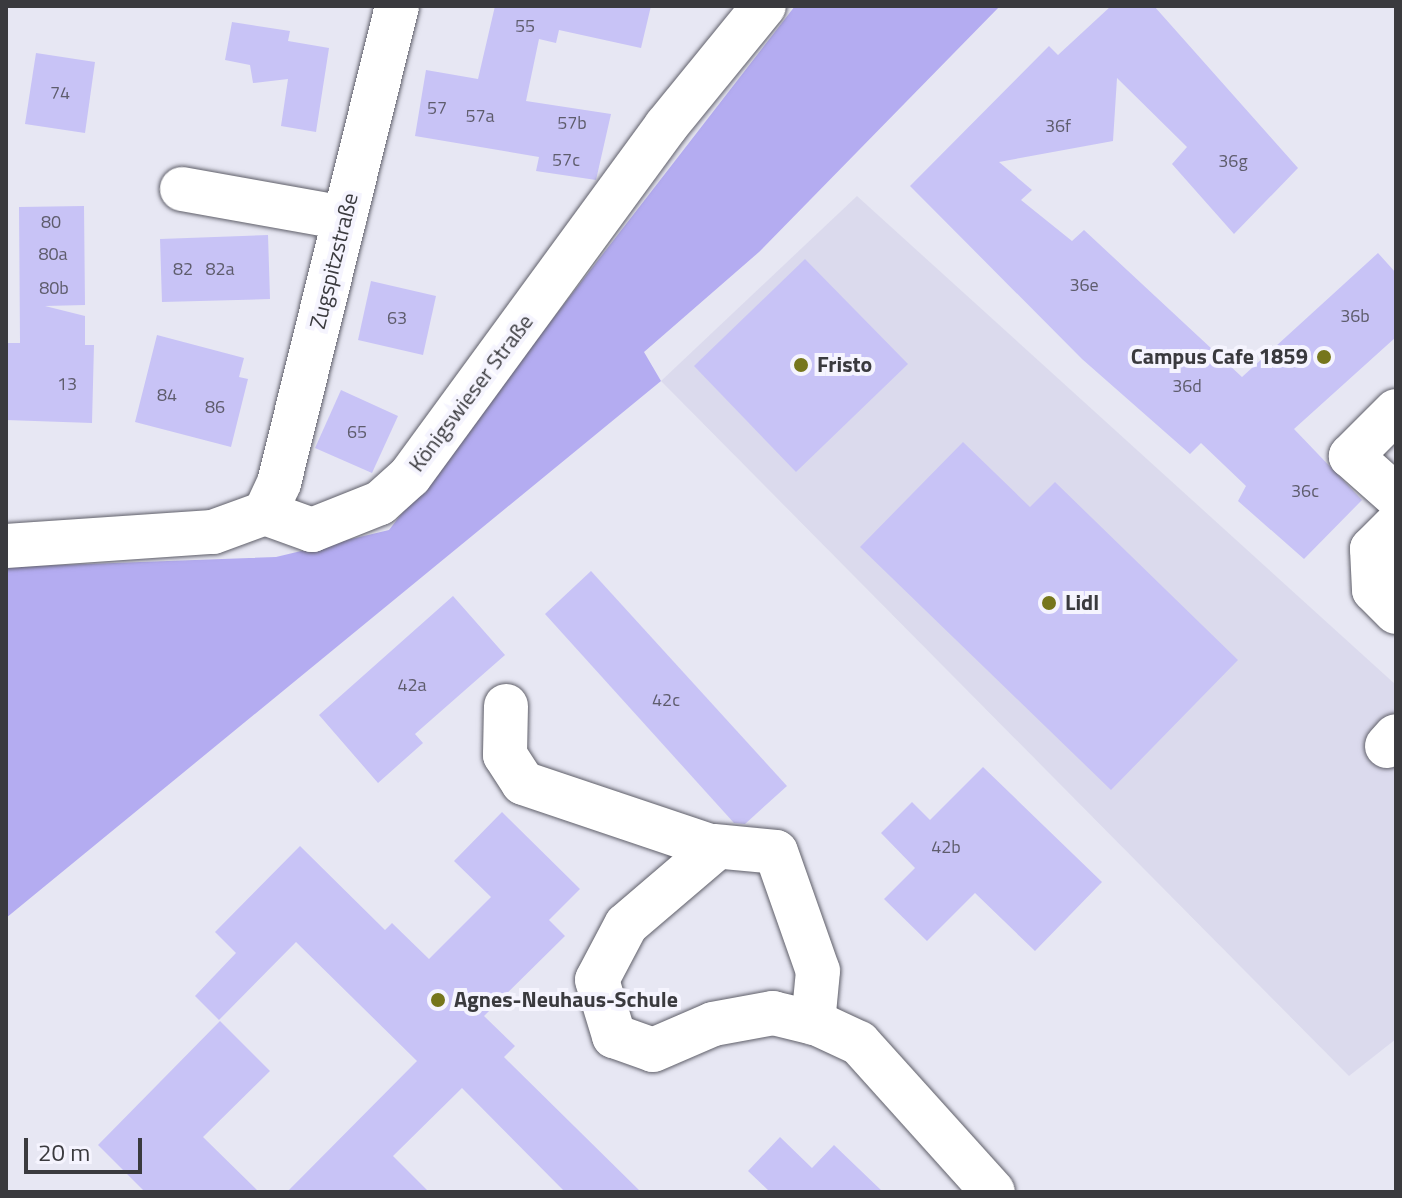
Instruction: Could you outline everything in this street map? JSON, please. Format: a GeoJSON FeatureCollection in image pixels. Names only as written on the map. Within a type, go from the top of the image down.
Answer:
{"type":"FeatureCollection","features":[{"type":"Feature","properties":{"kind":"street","name":"Zugspitzstraße"},"geometry":{"type":"LineString","coordinates":[[265,513],[279,483],[397,6]]}},
{"type":"Feature","properties":{"kind":"street","name":"Königswieser Straße"},"geometry":{"type":"LineString","coordinates":[[265,513],[312,530],[380,503],[410,476],[666,126],[764,6]]}},
{"type":"Feature","properties":{"kind":"street"},"geometry":{"type":"LineString","coordinates":[[182,189],[344,218]]}},
{"type":"Feature","properties":{"kind":"street"},"geometry":{"type":"LineString","coordinates":[[1396,411],[1351,456],[1396,496]]}},
{"type":"Feature","properties":{"kind":"street"},"geometry":{"type":"LineString","coordinates":[[6,546],[213,532],[265,513]]}},
{"type":"Feature","properties":{"kind":"street"},"geometry":{"type":"LineString","coordinates":[[1396,525],[1372,549],[1374,590],[1396,612]]}},
{"type":"Feature","properties":{"kind":"street"},"geometry":{"type":"LineString","coordinates":[[506,706],[505,755],[523,783],[714,846],[776,852],[818,971],[813,1023]]}},
{"type":"Feature","properties":{"kind":"street"},"geometry":{"type":"LineString","coordinates":[[714,846],[626,925],[597,980],[614,1036],[653,1050],[713,1024],[773,1013],[813,1023],[859,1043],[993,1192]]}},
{"type":"Feature","properties":{"kind":"shaded area"},"geometry":{"type":"Polygon","coordinates":[[[795,6],[1000,6],[759,252],[644,352],[661,381],[6,918],[6,567],[276,557],[389,530],[795,6]]]}},
{"type":"Feature","properties":{"kind":"shaded area"},"geometry":{"type":"Polygon","coordinates":[[[857,196],[1396,685],[1396,1039],[1349,1076],[661,381],[857,196]]]}},
{"type":"Feature","properties":{"kind":"building"},"geometry":{"type":"Polygon","coordinates":[[[495,6],[651,6],[641,48],[559,30],[556,43],[539,39],[526,101],[611,114],[596,180],[536,171],[539,157],[415,136],[426,70],[478,79],[495,6]]]}},
{"type":"Feature","properties":{"kind":"building"},"geometry":{"type":"Polygon","coordinates":[[[1111,6],[1154,6],[1298,168],[1234,234],[1172,164],[1187,147],[1117,78],[1113,141],[999,162],[1032,190],[1021,200],[1072,241],[1084,230],[1242,377],[1378,253],[1396,273],[1396,337],[1294,429],[1362,500],[1304,559],[1238,501],[1246,486],[1201,443],[1190,454],[1082,359],[910,186],[1049,46],[1058,55],[1111,6]]]}},
{"type":"Feature","properties":{"kind":"building"},"geometry":{"type":"Polygon","coordinates":[[[232,22],[290,31],[288,41],[329,48],[316,132],[281,126],[288,79],[253,83],[250,65],[225,60],[232,22]]]}},
{"type":"Feature","properties":{"kind":"building"},"geometry":{"type":"Polygon","coordinates":[[[36,53],[95,62],[85,133],[25,124],[36,53]]]}},
{"type":"Feature","properties":{"kind":"building"},"geometry":{"type":"Polygon","coordinates":[[[84,206],[85,305],[45,306],[85,316],[85,345],[94,345],[92,423],[6,420],[6,343],[20,343],[19,207],[84,206]]]}},
{"type":"Feature","properties":{"kind":"building"},"geometry":{"type":"Polygon","coordinates":[[[268,235],[270,299],[162,302],[160,239],[268,235]]]}},
{"type":"Feature","properties":{"kind":"building","name":"Fristo"},"geometry":{"type":"Polygon","coordinates":[[[805,259],[908,364],[796,472],[694,366],[805,259]]]}},
{"type":"Feature","properties":{"kind":"building"},"geometry":{"type":"Polygon","coordinates":[[[371,281],[436,296],[423,355],[358,340],[371,281]]]}},
{"type":"Feature","properties":{"kind":"building"},"geometry":{"type":"Polygon","coordinates":[[[157,335],[244,358],[239,377],[248,379],[231,447],[135,422],[157,335]]]}},
{"type":"Feature","properties":{"kind":"building"},"geometry":{"type":"Polygon","coordinates":[[[341,390],[398,416],[372,473],[315,448],[341,390]]]}},
{"type":"Feature","properties":{"kind":"building","name":"Lidl"},"geometry":{"type":"Polygon","coordinates":[[[963,442],[1030,507],[1055,482],[1238,660],[1111,790],[860,547],[963,442]]]}},
{"type":"Feature","properties":{"kind":"building"},"geometry":{"type":"Polygon","coordinates":[[[591,571],[787,786],[745,824],[734,823],[545,614],[591,571]]]}},
{"type":"Feature","properties":{"kind":"building"},"geometry":{"type":"Polygon","coordinates":[[[453,596],[505,655],[415,734],[423,743],[378,783],[319,715],[453,596]]]}},
{"type":"Feature","properties":{"kind":"building"},"geometry":{"type":"Polygon","coordinates":[[[983,767],[1102,882],[1035,951],[975,893],[927,941],[884,899],[915,868],[881,833],[912,802],[930,820],[983,767]]]}},
{"type":"Feature","properties":{"kind":"building"},"geometry":{"type":"Polygon","coordinates":[[[502,812],[580,889],[549,920],[565,936],[484,1016],[515,1046],[504,1057],[641,1192],[565,1192],[462,1088],[393,1156],[429,1192],[287,1192],[417,1061],[296,942],[219,1020],[195,996],[236,953],[215,932],[300,846],[385,930],[392,923],[429,959],[491,897],[454,861],[502,812]]]}},
{"type":"Feature","properties":{"kind":"building"},"geometry":{"type":"Polygon","coordinates":[[[220,1021],[270,1071],[203,1137],[259,1192],[145,1192],[98,1145],[220,1021]]]}},
{"type":"Feature","properties":{"kind":"building"},"geometry":{"type":"Polygon","coordinates":[[[780,1137],[812,1168],[834,1145],[883,1192],[770,1192],[748,1171],[780,1137]]]}},
{"type":"Feature","properties":{"kind":"place","name":"Campus Cafe 1859"},"geometry":{"type":"Point","coordinates":[1324,357]}},
{"type":"Feature","properties":{"kind":"place","name":"Fristo"},"geometry":{"type":"Point","coordinates":[801,365]}},
{"type":"Feature","properties":{"kind":"place","name":"Lidl"},"geometry":{"type":"Point","coordinates":[1049,603]}},
{"type":"Feature","properties":{"kind":"place","name":"Agnes-Neuhaus-Schule"},"geometry":{"type":"Point","coordinates":[438,1000]}}]}
